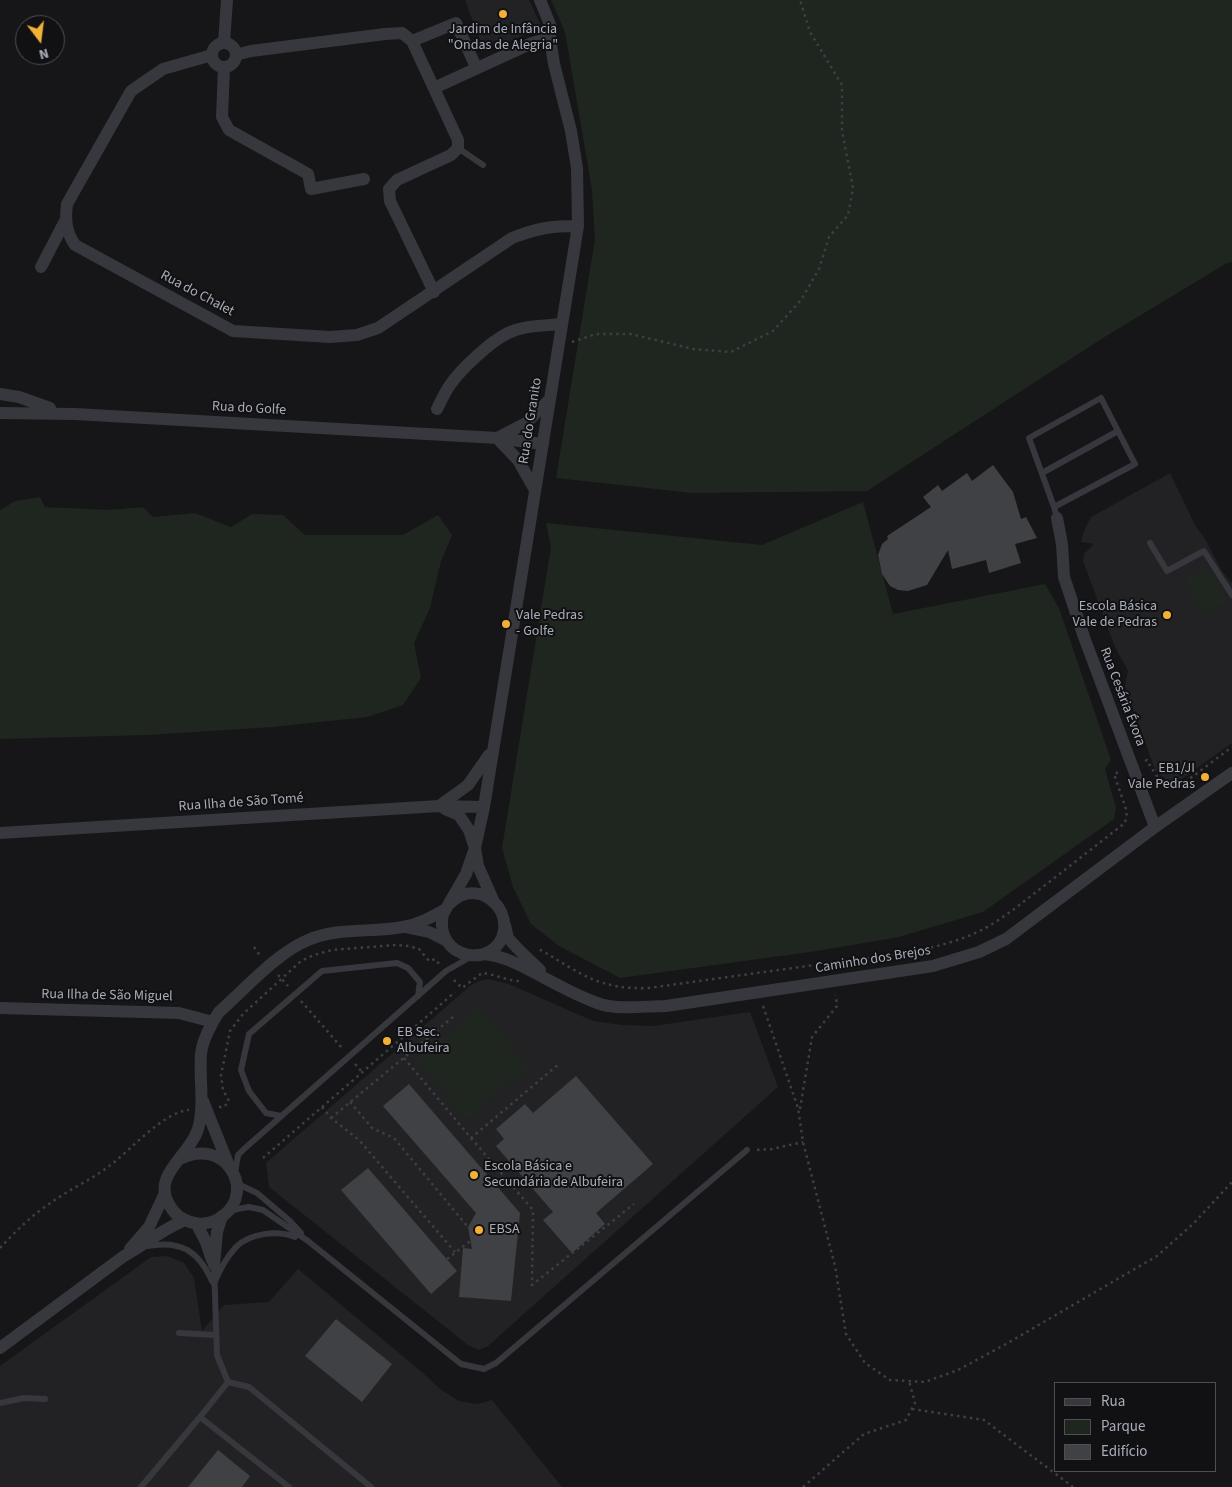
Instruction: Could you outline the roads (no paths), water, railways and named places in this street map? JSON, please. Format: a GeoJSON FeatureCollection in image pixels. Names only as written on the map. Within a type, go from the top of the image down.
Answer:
{"type":"FeatureCollection","features":[{"type":"Feature","properties":{"kind":"street"},"geometry":{"type":"LineString","coordinates":[[224,43],[227,0]]}},
{"type":"Feature","properties":{"kind":"street","name":"Rua do Granito"},"geometry":{"type":"LineString","coordinates":[[448,907],[466,874],[476,848],[484,807],[578,226],[577,168],[571,131],[554,64],[550,38],[551,27],[540,0]]}},
{"type":"Feature","properties":{"kind":"street"},"geometry":{"type":"LineString","coordinates":[[236,55],[251,51],[386,34],[407,37],[456,23],[476,67]]}},
{"type":"Feature","properties":{"kind":"street"},"geometry":{"type":"LineString","coordinates":[[407,37],[434,88],[458,140],[458,148],[452,155],[397,180],[389,189],[390,201],[394,211],[434,292]]}},
{"type":"Feature","properties":{"kind":"street"},"geometry":{"type":"LineString","coordinates":[[434,88],[476,67],[532,43],[550,38]]}},
{"type":"Feature","properties":{"kind":"street"},"geometry":{"type":"LineString","coordinates":[[224,43],[232,47],[236,55]]}},
{"type":"Feature","properties":{"kind":"street"},"geometry":{"type":"LineString","coordinates":[[224,43],[215,47],[212,55],[215,64],[224,68]]}},
{"type":"Feature","properties":{"kind":"street"},"geometry":{"type":"LineString","coordinates":[[41,267],[65,221],[67,204],[131,91],[162,69],[212,55]]}},
{"type":"Feature","properties":{"kind":"street"},"geometry":{"type":"LineString","coordinates":[[224,68],[232,64],[236,55]]}},
{"type":"Feature","properties":{"kind":"street"},"geometry":{"type":"LineString","coordinates":[[224,68],[222,117],[229,130],[308,174],[311,189],[364,179]]}},
{"type":"Feature","properties":{"kind":"street","name":"Rua do Chalet"},"geometry":{"type":"LineString","coordinates":[[65,221],[68,235],[75,246],[233,331],[330,337],[357,334],[378,328],[512,238],[553,226],[578,226]]}},
{"type":"Feature","properties":{"kind":"street"},"geometry":{"type":"LineString","coordinates":[[437,409],[449,386],[457,376],[495,341],[509,333],[524,328],[562,324]]}},
{"type":"Feature","properties":{"kind":"street"},"geometry":{"type":"LineString","coordinates":[[0,402],[0,395],[10,394],[40,406],[75,414]]}},
{"type":"Feature","properties":{"kind":"street"},"geometry":{"type":"LineString","coordinates":[[536,490],[518,460],[497,438],[526,423],[550,399]]}},
{"type":"Feature","properties":{"kind":"street","name":"Rua do Golfe"},"geometry":{"type":"LineString","coordinates":[[0,413],[75,414],[497,438],[543,444]]}},
{"type":"Feature","properties":{"kind":"street","name":"Rua Cesária Évora"},"geometry":{"type":"LineString","coordinates":[[1055,512],[1062,544],[1064,577],[1084,637],[1155,827]]}},
{"type":"Feature","properties":{"kind":"street"},"geometry":{"type":"LineString","coordinates":[[476,848],[469,830],[459,815],[439,806],[468,785],[493,749]]}},
{"type":"Feature","properties":{"kind":"street","name":"Caminho dos Brejos"},"geometry":{"type":"LineString","coordinates":[[478,955],[496,955],[509,960],[559,986],[602,1004],[630,1007],[666,1006],[933,966],[979,952],[1006,939],[1155,827],[1232,773]]}},
{"type":"Feature","properties":{"kind":"street","name":"Rua Ilha de São Tomé"},"geometry":{"type":"LineString","coordinates":[[0,833],[439,806],[484,807]]}},
{"type":"Feature","properties":{"kind":"street","name":"Rua do Granito"},"geometry":{"type":"LineString","coordinates":[[476,848],[478,866],[493,900]]}},
{"type":"Feature","properties":{"kind":"street"},"geometry":{"type":"LineString","coordinates":[[214,1265],[206,1242],[191,1222],[176,1214],[169,1204],[165,1193],[165,1183],[168,1174],[198,1130],[203,1105],[201,1052],[212,1022],[219,1012],[290,949],[309,939],[327,934],[403,927],[426,920],[448,907],[461,895],[472,893],[483,895],[493,900],[501,910],[504,920],[502,937],[493,949],[478,955],[462,954],[452,948],[445,940],[442,932],[442,920],[448,907]]}},
{"type":"Feature","properties":{"kind":"street","name":"Caminho dos Brejos"},"geometry":{"type":"LineString","coordinates":[[504,920],[508,938],[559,986]]}},
{"type":"Feature","properties":{"kind":"street"},"geometry":{"type":"LineString","coordinates":[[403,927],[429,932],[445,940]]}},
{"type":"Feature","properties":{"kind":"street","name":"Rua Ilha de São Miguel"},"geometry":{"type":"LineString","coordinates":[[0,1008],[179,1013],[212,1022]]}},
{"type":"Feature","properties":{"kind":"street"},"geometry":{"type":"LineString","coordinates":[[203,1105],[233,1175],[236,1194],[217,1232],[214,1265]]}},
{"type":"Feature","properties":{"kind":"street"},"geometry":{"type":"LineString","coordinates":[[180,1159],[200,1152],[211,1154],[221,1158],[233,1175]]}},
{"type":"Feature","properties":{"kind":"street"},"geometry":{"type":"LineString","coordinates":[[124,1256],[149,1227],[165,1193]]}},
{"type":"Feature","properties":{"kind":"street"},"geometry":{"type":"LineString","coordinates":[[0,1348],[124,1256],[141,1247],[172,1225],[214,1221],[224,1215]]}},
{"type":"Feature","properties":{"kind":"lane"},"geometry":{"type":"LineString","coordinates":[[458,148],[483,165]]}},
{"type":"Feature","properties":{"kind":"lane"},"geometry":{"type":"LineString","coordinates":[[1101,398],[1118,431],[1135,464],[1055,512],[1029,438],[1101,398]]}},
{"type":"Feature","properties":{"kind":"lane"},"geometry":{"type":"LineString","coordinates":[[1042,473],[1118,431]]}},
{"type":"Feature","properties":{"kind":"lane"},"geometry":{"type":"LineString","coordinates":[[1150,542],[1167,572],[1204,550],[1232,595]]}},
{"type":"Feature","properties":{"kind":"lane"},"geometry":{"type":"LineString","coordinates":[[308,1241],[290,1221],[233,1175],[238,1155],[446,971],[478,955]]}},
{"type":"Feature","properties":{"kind":"lane"},"geometry":{"type":"LineString","coordinates":[[281,1116],[266,1113],[250,1091],[241,1070],[249,1034],[322,971],[397,963],[408,968],[420,982],[418,996]]}},
{"type":"Feature","properties":{"kind":"lane"},"geometry":{"type":"LineString","coordinates":[[224,1215],[237,1209],[249,1207],[263,1210],[308,1241],[461,1364],[484,1369],[508,1354],[551,1315],[747,1150]]}},
{"type":"Feature","properties":{"kind":"lane"},"geometry":{"type":"LineString","coordinates":[[214,1284],[220,1268],[237,1246],[254,1237],[270,1233],[288,1234],[308,1241]]}},
{"type":"Feature","properties":{"kind":"lane"},"geometry":{"type":"LineString","coordinates":[[141,1247],[161,1243],[178,1244],[194,1253],[206,1267],[214,1284]]}},
{"type":"Feature","properties":{"kind":"lane"},"geometry":{"type":"LineString","coordinates":[[214,1265],[218,1355],[228,1382]]}},
{"type":"Feature","properties":{"kind":"lane"},"geometry":{"type":"LineString","coordinates":[[178,1333],[216,1335]]}},
{"type":"Feature","properties":{"kind":"lane"},"geometry":{"type":"LineString","coordinates":[[141,1487],[228,1382]]}},
{"type":"Feature","properties":{"kind":"lane"},"geometry":{"type":"LineString","coordinates":[[228,1382],[249,1387],[371,1487]]}},
{"type":"Feature","properties":{"kind":"lane"},"geometry":{"type":"LineString","coordinates":[[0,1403],[24,1398],[45,1399]]}},
{"type":"Feature","properties":{"kind":"lane"},"geometry":{"type":"LineString","coordinates":[[200,1417],[289,1487]]}},
{"type":"Feature","properties":{"kind":"place","name":"Jardim de Infância \"Ondas de Alegria\""},"geometry":{"type":"Point","coordinates":[503,14]}},
{"type":"Feature","properties":{"kind":"place","name":"Escola Básica Vale de Pedras"},"geometry":{"type":"Point","coordinates":[1167,615]}},
{"type":"Feature","properties":{"kind":"place","name":"Vale Pedras - Golfe"},"geometry":{"type":"Point","coordinates":[506,624]}},
{"type":"Feature","properties":{"kind":"place","name":"EB1/JI Vale Pedras"},"geometry":{"type":"Point","coordinates":[1205,777]}},
{"type":"Feature","properties":{"kind":"place","name":"EB Sec. Albufeira"},"geometry":{"type":"Point","coordinates":[387,1041]}},
{"type":"Feature","properties":{"kind":"place","name":"Escola Básica e Secundária de Albufeira"},"geometry":{"type":"Point","coordinates":[474,1175]}},
{"type":"Feature","properties":{"kind":"place","name":"EBSA"},"geometry":{"type":"Point","coordinates":[479,1230]}}]}
